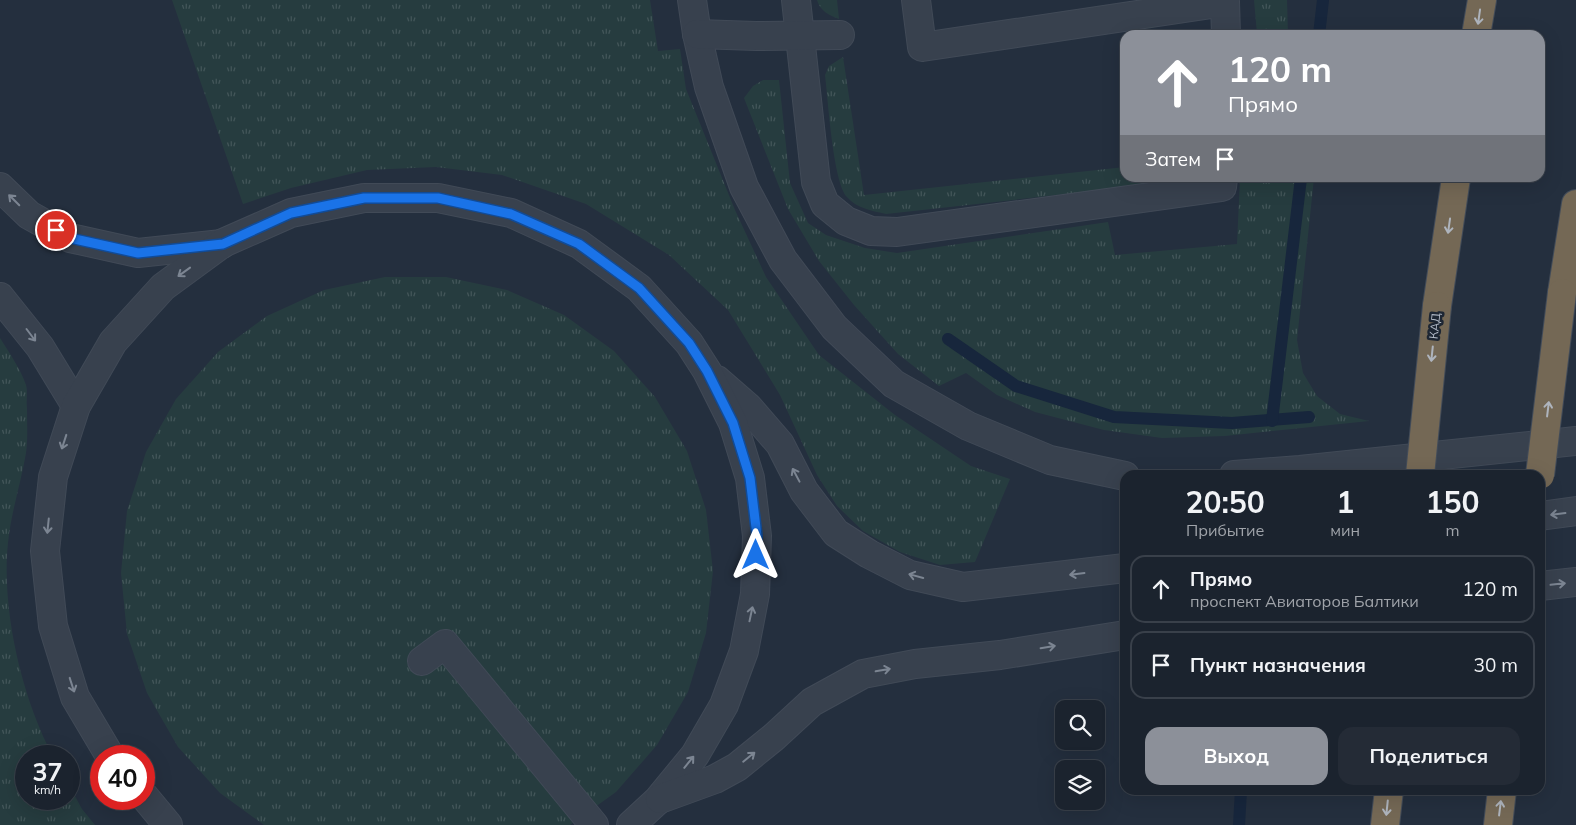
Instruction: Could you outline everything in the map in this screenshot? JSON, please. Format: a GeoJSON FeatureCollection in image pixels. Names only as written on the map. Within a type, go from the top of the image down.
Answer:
{"type":"FeatureCollection","features":[{"type":"Feature","properties":{"kind":"highway"},"geometry":{"type":"LineString","coordinates":[[1477,30],[1482,0]]}},
{"type":"Feature","properties":{"kind":"highway","name":"КАД"},"geometry":{"type":"LineString","coordinates":[[1421,470],[1437,306],[1455,182]]}},
{"type":"Feature","properties":{"kind":"highway"},"geometry":{"type":"LineString","coordinates":[[1541,470],[1562,293],[1576,204]]}},
{"type":"Feature","properties":{"kind":"highway"},"geometry":{"type":"LineString","coordinates":[[1385,825],[1388,795]]}},
{"type":"Feature","properties":{"kind":"highway"},"geometry":{"type":"LineString","coordinates":[[1498,825],[1501,795]]}},
{"type":"Feature","properties":{"kind":"street"},"geometry":{"type":"LineString","coordinates":[[692,0],[708,87],[744,187],[783,260],[834,328],[894,384],[968,426],[1050,460],[1120,475]]}},
{"type":"Feature","properties":{"kind":"street"},"geometry":{"type":"LineString","coordinates":[[796,0],[816,182],[825,204],[846,221],[871,230],[897,232],[1222,187],[1222,182]]}},
{"type":"Feature","properties":{"kind":"street"},"geometry":{"type":"LineString","coordinates":[[916,0],[922,47],[1225,2],[1226,30]]}},
{"type":"Feature","properties":{"kind":"street"},"geometry":{"type":"LineString","coordinates":[[697,34],[840,35]]}},
{"type":"Feature","properties":{"kind":"street"},"geometry":{"type":"LineString","coordinates":[[0,187],[29,215],[70,238],[138,253],[223,244]]}},
{"type":"Feature","properties":{"kind":"street"},"geometry":{"type":"LineString","coordinates":[[103,745],[75,697],[53,626],[45,551],[53,477],[76,406],[113,342],[163,287],[223,244],[291,213],[364,198],[438,198],[511,214],[579,244],[639,288],[689,343],[707,371],[733,423],[750,478],[757,536],[755,594],[744,650],[724,705],[695,755],[658,800],[631,825]]}},
{"type":"Feature","properties":{"kind":"street"},"geometry":{"type":"LineString","coordinates":[[0,297],[40,347],[76,406]]}},
{"type":"Feature","properties":{"kind":"street"},"geometry":{"type":"LineString","coordinates":[[707,371],[748,407],[780,444],[804,491],[836,533],[869,554],[910,575],[963,587],[1120,569]]}},
{"type":"Feature","properties":{"kind":"street"},"geometry":{"type":"LineString","coordinates":[[1300,470],[1576,441]]}},
{"type":"Feature","properties":{"kind":"street"},"geometry":{"type":"LineString","coordinates":[[1545,515],[1576,511]]}},
{"type":"Feature","properties":{"kind":"street"},"geometry":{"type":"LineString","coordinates":[[1545,585],[1576,582]]}},
{"type":"Feature","properties":{"kind":"street"},"geometry":{"type":"LineString","coordinates":[[658,800],[715,779],[737,767],[774,737],[812,702],[863,674],[916,664],[1000,655],[1120,636]]}},
{"type":"Feature","properties":{"kind":"street"},"geometry":{"type":"LineString","coordinates":[[422,660],[445,644],[594,825]]}},
{"type":"Feature","properties":{"kind":"street"},"geometry":{"type":"LineString","coordinates":[[155,808],[168,822]]}},
{"type":"Feature","properties":{"kind":"green space"},"geometry":{"type":"Polygon","coordinates":[[[172,0],[650,0],[658,51],[680,49],[686,89],[735,210],[766,277],[819,355],[895,415],[971,466],[1010,479],[975,562],[940,565],[900,552],[863,531],[837,506],[817,475],[780,395],[728,310],[669,255],[586,204],[502,175],[436,167],[367,170],[291,188],[243,204],[172,0]]]}},
{"type":"Feature","properties":{"kind":"green space"},"geometry":{"type":"Polygon","coordinates":[[[817,0],[837,0],[839,19],[823,10],[817,0]]]}},
{"type":"Feature","properties":{"kind":"green space"},"geometry":{"type":"Polygon","coordinates":[[[1254,0],[1287,0],[1288,30],[1257,30],[1254,0]]]}},
{"type":"Feature","properties":{"kind":"green space"},"geometry":{"type":"Polygon","coordinates":[[[843,57],[864,195],[1120,168],[1120,182],[1175,182],[886,214],[865,208],[855,204],[847,197],[838,175],[825,75],[829,66],[843,57]]]}},
{"type":"Feature","properties":{"kind":"green space"},"geometry":{"type":"Polygon","coordinates":[[[763,80],[779,80],[790,183],[808,223],[826,235],[865,248],[897,253],[1108,222],[1115,255],[1237,244],[1240,182],[1314,182],[1297,340],[1303,373],[1317,396],[1340,414],[1369,421],[1225,436],[1162,438],[1104,430],[1035,412],[997,395],[966,373],[939,386],[898,354],[854,305],[819,261],[788,209],[744,98],[753,86],[763,80]]]}},
{"type":"Feature","properties":{"kind":"green space"},"geometry":{"type":"Polygon","coordinates":[[[385,277],[446,277],[507,290],[564,315],[614,351],[655,397],[687,451],[706,510],[713,571],[706,633],[688,692],[657,745],[616,792],[570,825],[264,825],[220,793],[178,747],[147,693],[127,634],[121,573],[127,511],[146,452],[176,399],[218,352],[267,316],[324,290],[385,277]]]}},
{"type":"Feature","properties":{"kind":"green space"},"geometry":{"type":"Polygon","coordinates":[[[0,338],[21,373],[27,391],[26,453],[11,520],[8,543],[8,596],[11,624],[23,681],[48,745],[15,745],[15,810],[80,810],[80,805],[95,825],[0,825],[0,338]]]}},
{"type":"Feature","properties":{"kind":"waterway"},"geometry":{"type":"LineString","coordinates":[[1320,30],[1323,0]]}},
{"type":"Feature","properties":{"kind":"waterway"},"geometry":{"type":"LineString","coordinates":[[1272,421],[1301,182]]}},
{"type":"Feature","properties":{"kind":"waterway"},"geometry":{"type":"LineString","coordinates":[[948,339],[1016,386],[1114,417],[1232,423],[1309,417]]}},
{"type":"Feature","properties":{"kind":"waterway"},"geometry":{"type":"LineString","coordinates":[[1239,825],[1241,795]]}},
{"type":"Feature","properties":{"kind":"route"},"geometry":{"type":"LineString","coordinates":[[56,230],[70,238],[138,253],[223,244],[291,213],[364,198],[438,198],[511,214],[579,244],[639,288],[689,343],[707,371],[733,423],[750,478],[757,536],[756,555]]}}]}
